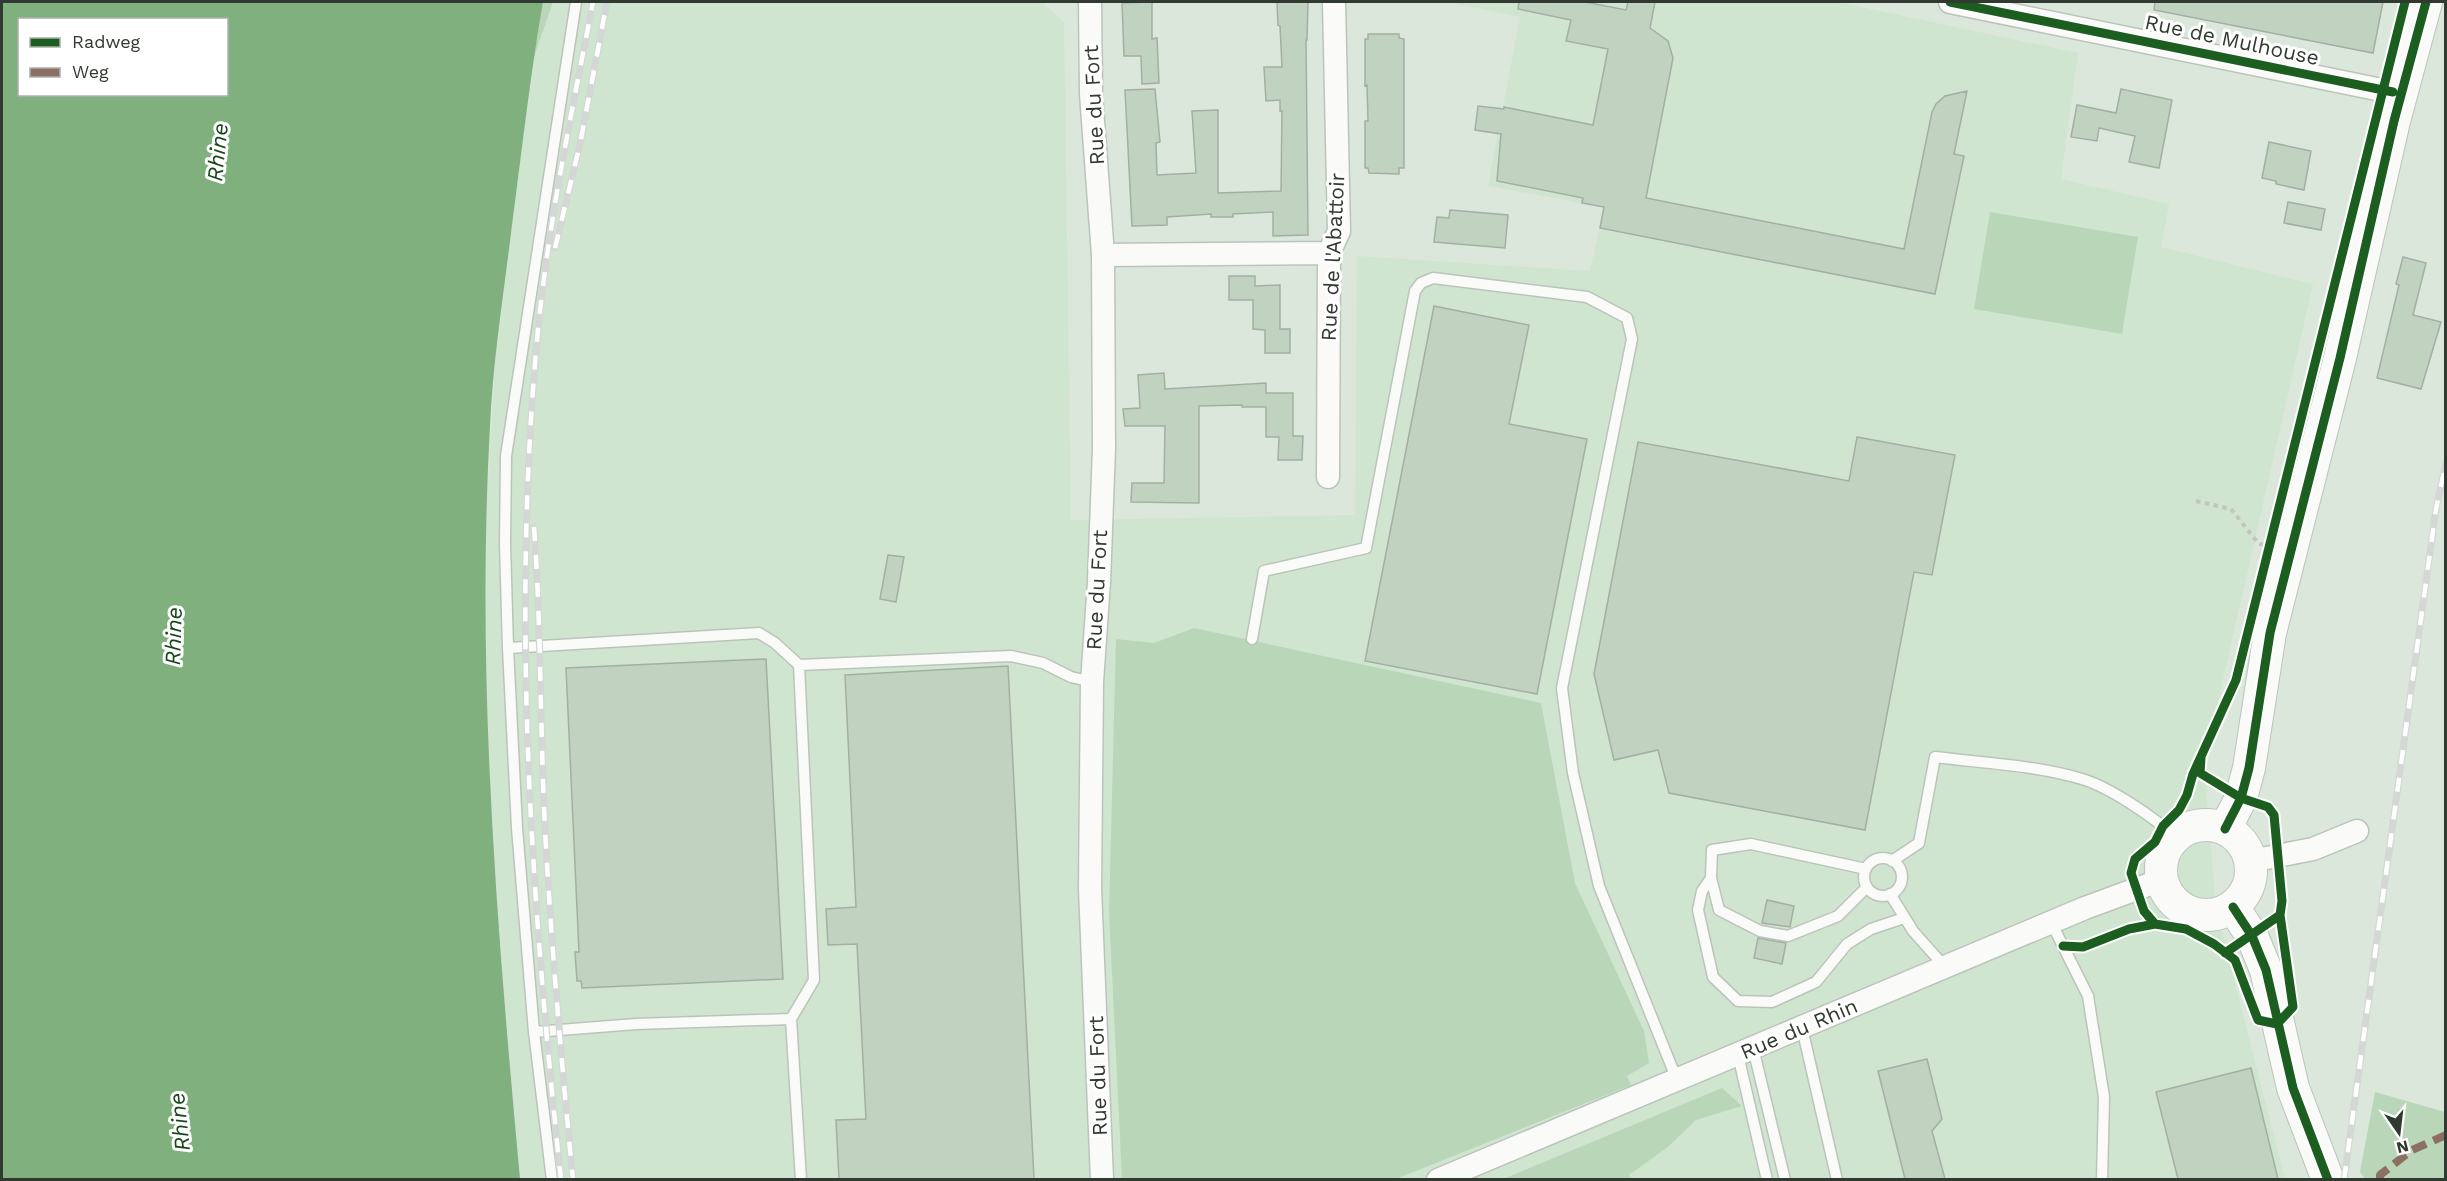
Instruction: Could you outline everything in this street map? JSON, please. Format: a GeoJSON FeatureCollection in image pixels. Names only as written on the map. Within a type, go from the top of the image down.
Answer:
{"type":"FeatureCollection","features":[{"type":"Feature","properties":{"kind":"main road"},"geometry":{"type":"LineString","coordinates":[[2225,829],[2241,798],[2249,768],[2270,633],[2340,358],[2401,94],[2426,2]]}},
{"type":"Feature","properties":{"kind":"main road"},"geometry":{"type":"LineString","coordinates":[[2199,825],[2212,825],[2225,829],[2241,842],[2251,861],[2248,887],[2233,907],[2219,914],[2205,916],[2190,913],[2177,905],[2167,894],[2161,880],[2163,856],[2175,837],[2186,829],[2199,825]]}},
{"type":"Feature","properties":{"kind":"main road"},"geometry":{"type":"LineString","coordinates":[[2233,907],[2252,936],[2266,970],[2294,1088],[2328,1179]]}},
{"type":"Feature","properties":{"kind":"street","name":"Rue de l'Abattoir"},"geometry":{"type":"LineString","coordinates":[[1328,477],[1329,253],[1339,231],[1334,2]]}},
{"type":"Feature","properties":{"kind":"street","name":"Rue de Mulhouse"},"geometry":{"type":"LineString","coordinates":[[1950,2],[2023,8],[2401,94]]}},
{"type":"Feature","properties":{"kind":"street","name":"Rue du Fort"},"geometry":{"type":"LineString","coordinates":[[1084,4],[1103,255],[1104,448],[1099,582],[1092,682],[1090,888],[1102,1179]]}},
{"type":"Feature","properties":{"kind":"street"},"geometry":{"type":"LineString","coordinates":[[1103,255],[1329,253]]}},
{"type":"Feature","properties":{"kind":"street"},"geometry":{"type":"LineString","coordinates":[[2251,861],[2313,849],[2357,831]]}},
{"type":"Feature","properties":{"kind":"street","name":"Rue du Rhin"},"geometry":{"type":"LineString","coordinates":[[1438,1179],[1746,1052],[2051,922],[2161,880]]}},
{"type":"Feature","properties":{"kind":"lane"},"geometry":{"type":"LineString","coordinates":[[552,1179],[534,1032],[517,828],[508,648],[505,544],[506,456],[576,2]]}},
{"type":"Feature","properties":{"kind":"lane"},"geometry":{"type":"LineString","coordinates":[[1252,639],[1264,571],[1366,548],[1415,291],[1421,283],[1433,278],[1587,297],[1627,318],[1632,339],[1562,688],[1573,773],[1599,886],[1677,1080]]}},
{"type":"Feature","properties":{"kind":"lane"},"geometry":{"type":"LineString","coordinates":[[508,648],[759,633],[775,643],[799,665],[814,980],[791,1019],[801,1179]]}},
{"type":"Feature","properties":{"kind":"lane"},"geometry":{"type":"LineString","coordinates":[[799,665],[1011,656],[1042,663],[1071,677],[1092,682]]}},
{"type":"Feature","properties":{"kind":"lane"},"geometry":{"type":"LineString","coordinates":[[1892,861],[1919,843],[1935,757],[2083,779],[2129,802],[2175,837]]}},
{"type":"Feature","properties":{"kind":"lane"},"geometry":{"type":"LineString","coordinates":[[1866,869],[1751,844],[1712,849],[1711,878],[1719,910],[1760,931],[1788,936],[1838,916],[1867,887]]}},
{"type":"Feature","properties":{"kind":"lane"},"geometry":{"type":"LineString","coordinates":[[1881,858],[1892,861],[1900,869],[1899,887],[1890,894],[1877,895],[1867,887],[1864,881],[1866,869],[1875,860],[1881,858]]}},
{"type":"Feature","properties":{"kind":"lane"},"geometry":{"type":"LineString","coordinates":[[1711,878],[1702,891],[1698,910],[1713,977],[1738,1000],[1772,1002],[1815,982],[1847,944],[1871,929],[1904,918]]}},
{"type":"Feature","properties":{"kind":"lane"},"geometry":{"type":"LineString","coordinates":[[1890,894],[1913,931],[1946,968]]}},
{"type":"Feature","properties":{"kind":"lane"},"geometry":{"type":"LineString","coordinates":[[2051,922],[2088,996],[2104,1097],[2103,1179]]}},
{"type":"Feature","properties":{"kind":"lane"},"geometry":{"type":"LineString","coordinates":[[534,1032],[636,1024],[791,1019]]}},
{"type":"Feature","properties":{"kind":"lane"},"geometry":{"type":"LineString","coordinates":[[1802,1028],[1838,1179]]}},
{"type":"Feature","properties":{"kind":"lane"},"geometry":{"type":"LineString","coordinates":[[1746,1052],[1767,1179]]}},
{"type":"Feature","properties":{"kind":"lane"},"geometry":{"type":"LineString","coordinates":[[1746,1052],[1785,1179]]}},
{"type":"Feature","properties":{"kind":"path"},"geometry":{"type":"LineString","coordinates":[[2196,501],[2231,509],[2259,544],[2268,550],[2272,535]]}},
{"type":"Feature","properties":{"kind":"shaded area"},"geometry":{"type":"Polygon","coordinates":[[[543,2],[553,2],[533,60],[543,2]]]}},
{"type":"Feature","properties":{"kind":"shaded area"},"geometry":{"type":"Polygon","coordinates":[[[553,2],[1042,2],[1064,22],[1071,520],[1355,515],[1357,256],[1590,271],[1604,207],[1488,186],[1520,17],[1448,2],[1838,2],[2078,53],[2061,179],[2169,204],[2161,247],[2313,284],[2204,763],[2216,908],[2285,1179],[520,1180],[502,988],[491,825],[485,610],[487,498],[496,346],[533,60],[553,2]]]}},
{"type":"Feature","properties":{"kind":"shaded area"},"geometry":{"type":"Polygon","coordinates":[[[1990,212],[2138,237],[2122,334],[1974,309],[1990,212]]]}},
{"type":"Feature","properties":{"kind":"shaded area"},"geometry":{"type":"Polygon","coordinates":[[[1194,628],[1541,703],[1575,883],[1644,1031],[1649,1063],[1627,1076],[1631,1085],[1396,1179],[1122,1179],[1109,912],[1116,639],[1154,643],[1194,628]]]}},
{"type":"Feature","properties":{"kind":"shaded area"},"geometry":{"type":"Polygon","coordinates":[[[1722,1088],[1742,1106],[1696,1120],[1668,1147],[1629,1175],[1631,1179],[1503,1179],[1722,1088]]]}},
{"type":"Feature","properties":{"kind":"shaded area"},"geometry":{"type":"Polygon","coordinates":[[[2375,1092],[2445,1112],[2445,1179],[2365,1179],[2360,1172],[2375,1092]]]}},
{"type":"Feature","properties":{"kind":"water","name":"Rhine"},"geometry":{"type":"Polygon","coordinates":[[[2,2],[543,2],[526,113],[496,351],[491,401],[486,520],[487,709],[491,803],[520,1179],[2,1179],[2,2]]]}},
{"type":"Feature","properties":{"kind":"building"},"geometry":{"type":"Polygon","coordinates":[[[1152,2],[1152,39],[1157,38],[1159,83],[1142,84],[1141,56],[1124,56],[1122,3],[1152,2]]]}},
{"type":"Feature","properties":{"kind":"building"},"geometry":{"type":"Polygon","coordinates":[[[1308,2],[1306,40],[1308,235],[1273,236],[1273,212],[1233,214],[1233,217],[1211,217],[1211,214],[1167,217],[1167,225],[1132,226],[1125,90],[1155,89],[1160,142],[1156,143],[1157,175],[1196,173],[1192,111],[1218,110],[1218,193],[1281,191],[1282,111],[1280,111],[1280,100],[1266,101],[1264,67],[1282,67],[1277,3],[1308,2]]]}},
{"type":"Feature","properties":{"kind":"building"},"geometry":{"type":"Polygon","coordinates":[[[1519,2],[1585,2],[1626,10],[1628,2],[1655,2],[1650,28],[1668,41],[1673,58],[1646,198],[1904,249],[1932,112],[1936,104],[1945,96],[1967,91],[1954,154],[1964,156],[1935,294],[1600,228],[1604,207],[1582,203],[1583,198],[1497,181],[1501,134],[1475,130],[1478,106],[1504,109],[1504,107],[1593,125],[1608,49],[1566,41],[1571,20],[1518,9],[1519,2]]]}},
{"type":"Feature","properties":{"kind":"building"},"geometry":{"type":"Polygon","coordinates":[[[2155,2],[2383,2],[2373,53],[2154,10],[2155,2]]]}},
{"type":"Feature","properties":{"kind":"building"},"geometry":{"type":"Polygon","coordinates":[[[1368,34],[1399,34],[1399,38],[1404,39],[1404,168],[1399,168],[1399,174],[1369,173],[1368,168],[1365,168],[1365,121],[1368,121],[1365,39],[1368,39],[1368,34]]]}},
{"type":"Feature","properties":{"kind":"building"},"geometry":{"type":"Polygon","coordinates":[[[2121,89],[2172,100],[2159,168],[2129,162],[2135,136],[2099,128],[2097,141],[2071,137],[2077,105],[2116,113],[2121,89]]]}},
{"type":"Feature","properties":{"kind":"building"},"geometry":{"type":"Polygon","coordinates":[[[2269,142],[2311,151],[2304,190],[2276,184],[2276,181],[2262,178],[2269,142]]]}},
{"type":"Feature","properties":{"kind":"building"},"geometry":{"type":"Polygon","coordinates":[[[2288,202],[2325,209],[2321,230],[2284,223],[2288,202]]]}},
{"type":"Feature","properties":{"kind":"building"},"geometry":{"type":"Polygon","coordinates":[[[1450,210],[1508,215],[1505,248],[1434,242],[1437,217],[1449,218],[1450,210]]]}},
{"type":"Feature","properties":{"kind":"building"},"geometry":{"type":"Polygon","coordinates":[[[2403,257],[2426,263],[2413,315],[2441,322],[2421,389],[2377,378],[2399,285],[2396,284],[2403,257]]]}},
{"type":"Feature","properties":{"kind":"building"},"geometry":{"type":"Polygon","coordinates":[[[1229,276],[1255,276],[1255,286],[1280,285],[1280,329],[1290,329],[1290,353],[1265,353],[1265,330],[1253,329],[1253,300],[1229,300],[1229,276]]]}},
{"type":"Feature","properties":{"kind":"building"},"geometry":{"type":"Polygon","coordinates":[[[1434,306],[1529,325],[1509,424],[1587,439],[1537,694],[1365,661],[1434,306]]]}},
{"type":"Feature","properties":{"kind":"building"},"geometry":{"type":"Polygon","coordinates":[[[1164,373],[1165,389],[1266,383],[1266,393],[1293,393],[1293,436],[1303,436],[1302,460],[1278,460],[1279,437],[1266,437],[1266,407],[1199,406],[1199,503],[1131,502],[1132,483],[1164,483],[1165,426],[1125,426],[1123,409],[1140,408],[1138,375],[1164,373]]]}},
{"type":"Feature","properties":{"kind":"building"},"geometry":{"type":"Polygon","coordinates":[[[1857,437],[1955,455],[1932,575],[1914,572],[1865,830],[1669,793],[1658,750],[1614,760],[1594,674],[1638,442],[1849,481],[1857,437]]]}},
{"type":"Feature","properties":{"kind":"building"},"geometry":{"type":"Polygon","coordinates":[[[888,555],[904,557],[896,602],[880,599],[888,555]]]}},
{"type":"Feature","properties":{"kind":"building"},"geometry":{"type":"Polygon","coordinates":[[[766,659],[783,979],[582,988],[581,981],[577,981],[575,952],[579,952],[566,668],[766,659]]]}},
{"type":"Feature","properties":{"kind":"building"},"geometry":{"type":"Polygon","coordinates":[[[1008,666],[1034,1179],[839,1179],[836,1120],[866,1119],[857,944],[828,945],[826,909],[856,907],[845,675],[1008,666]]]}},
{"type":"Feature","properties":{"kind":"building"},"geometry":{"type":"Polygon","coordinates":[[[1767,900],[1794,906],[1790,927],[1762,923],[1767,900]]]}},
{"type":"Feature","properties":{"kind":"building"},"geometry":{"type":"Polygon","coordinates":[[[1758,938],[1786,943],[1782,964],[1754,958],[1758,938]]]}},
{"type":"Feature","properties":{"kind":"building"},"geometry":{"type":"Polygon","coordinates":[[[1927,1059],[1942,1119],[1932,1131],[1945,1179],[1905,1179],[1878,1071],[1927,1059]]]}},
{"type":"Feature","properties":{"kind":"building"},"geometry":{"type":"Polygon","coordinates":[[[2251,1068],[2278,1179],[2178,1179],[2156,1092],[2251,1068]]]}},
{"type":"Feature","properties":{"kind":"railway"},"geometry":{"type":"LineString","coordinates":[[561,1180],[533,861],[528,755],[526,542],[530,436],[538,330],[548,247],[593,2]]}},
{"type":"Feature","properties":{"kind":"railway"},"geometry":{"type":"LineString","coordinates":[[555,248],[580,144],[607,2]]}},
{"type":"Feature","properties":{"kind":"railway"},"geometry":{"type":"LineString","coordinates":[[2344,1180],[2436,509],[2446,463]]}},
{"type":"Feature","properties":{"kind":"railway"},"geometry":{"type":"LineString","coordinates":[[534,527],[546,854],[573,1180]]}},
{"type":"Feature","properties":{"kind":"marked path"},"geometry":{"type":"LineString","coordinates":[[2380,1180],[2380,1175],[2412,1150],[2446,1135]]}},
{"type":"Feature","properties":{"kind":"cycle path"},"geometry":{"type":"LineString","coordinates":[[1950,2],[2393,92]]}},
{"type":"Feature","properties":{"kind":"cycle path"},"geometry":{"type":"LineString","coordinates":[[2155,924],[2144,911],[2131,873],[2135,859],[2155,842],[2163,826],[2179,810],[2236,680],[2405,2]]}},
{"type":"Feature","properties":{"kind":"cycle path"},"geometry":{"type":"LineString","coordinates":[[2225,829],[2241,798],[2249,768],[2270,633],[2340,358],[2394,121],[2426,2]]}},
{"type":"Feature","properties":{"kind":"cycle path"},"geometry":{"type":"LineString","coordinates":[[2201,758],[2200,773],[2241,798],[2268,807],[2274,815],[2282,901],[2280,915],[2225,953]]}},
{"type":"Feature","properties":{"kind":"cycle path"},"geometry":{"type":"LineString","coordinates":[[2233,907],[2252,936],[2266,970],[2293,1088],[2328,1180]]}},
{"type":"Feature","properties":{"kind":"cycle path"},"geometry":{"type":"LineString","coordinates":[[2063,946],[2083,947],[2129,929],[2155,924],[2186,929],[2214,944],[2235,960],[2258,1020],[2277,1024],[2293,1007],[2280,915]]}}]}
